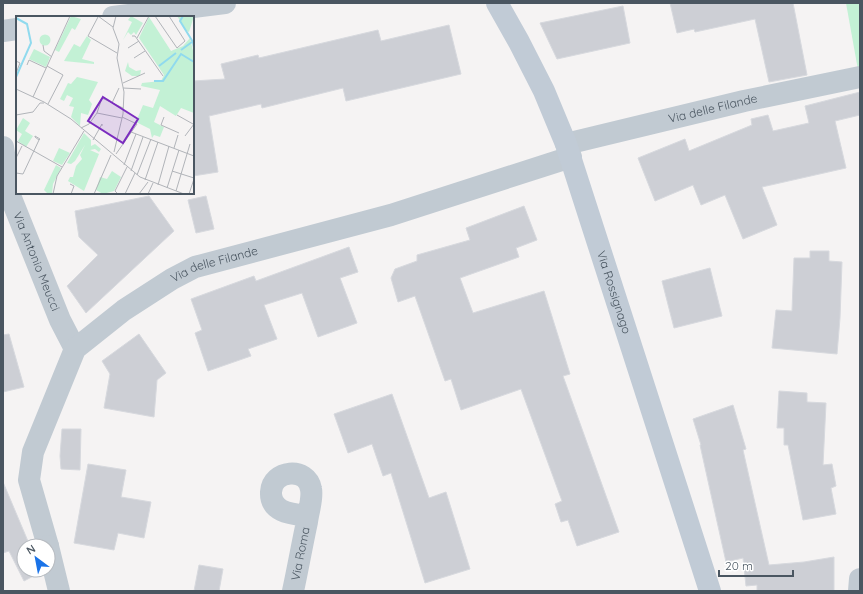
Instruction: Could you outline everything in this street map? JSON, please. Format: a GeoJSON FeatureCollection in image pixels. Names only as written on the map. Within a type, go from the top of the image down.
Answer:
{"type":"FeatureCollection","features":[{"type":"Feature","properties":{"kind":"street"},"geometry":{"type":"LineString","coordinates":[[121,16],[225,3]]}},
{"type":"Feature","properties":{"kind":"street","name":"Via Rossignago"},"geometry":{"type":"LineString","coordinates":[[497,3],[544,90],[569,151],[710,591]]}},
{"type":"Feature","properties":{"kind":"street"},"geometry":{"type":"LineString","coordinates":[[3,31],[16,29]]}},
{"type":"Feature","properties":{"kind":"street","name":"Via delle Filande"},"geometry":{"type":"LineString","coordinates":[[46,538],[29,480],[33,452],[75,349],[124,310],[172,279],[195,267],[391,215],[569,151],[744,101],[860,77]]}},
{"type":"Feature","properties":{"kind":"street","name":"Via Antonio Meucci"},"geometry":{"type":"LineString","coordinates":[[3,147],[11,198],[57,312],[75,349]]}},
{"type":"Feature","properties":{"kind":"street","name":"Via Roma"},"geometry":{"type":"LineString","coordinates":[[293,591],[308,516]]}},
{"type":"Feature","properties":{"kind":"street","name":"Via delle Filande"},"geometry":{"type":"LineString","coordinates":[[56,578],[59,591]]}},
{"type":"Feature","properties":{"kind":"street"},"geometry":{"type":"LineString","coordinates":[[859,591],[860,579]]}},
{"type":"Feature","properties":{"kind":"green space"},"geometry":{"type":"Polygon","coordinates":[[[846,3],[860,3],[860,70],[858,70],[846,3]]]}},
{"type":"Feature","properties":{"kind":"building"},"geometry":{"type":"Polygon","coordinates":[[[670,3],[793,3],[807,75],[769,82],[755,19],[695,32],[694,29],[677,33],[670,3]]]}},
{"type":"Feature","properties":{"kind":"building"},"geometry":{"type":"Polygon","coordinates":[[[623,6],[630,43],[557,59],[540,23],[623,6]]]}},
{"type":"Feature","properties":{"kind":"building"},"geometry":{"type":"Polygon","coordinates":[[[449,25],[461,74],[346,101],[343,88],[262,108],[261,104],[209,116],[218,172],[194,176],[194,81],[225,79],[221,64],[258,55],[259,58],[378,30],[381,41],[449,25]]]}},
{"type":"Feature","properties":{"kind":"building"},"geometry":{"type":"Polygon","coordinates":[[[860,92],[860,115],[835,121],[846,168],[762,187],[777,225],[743,239],[725,195],[701,205],[693,185],[655,201],[638,158],[685,139],[689,151],[752,125],[751,119],[768,115],[773,131],[809,123],[805,106],[860,92]]]}},
{"type":"Feature","properties":{"kind":"building"},"geometry":{"type":"Polygon","coordinates":[[[149,196],[174,231],[86,313],[67,286],[98,255],[79,237],[75,211],[149,196]]]}},
{"type":"Feature","properties":{"kind":"building"},"geometry":{"type":"Polygon","coordinates":[[[206,196],[214,229],[196,233],[188,200],[206,196]]]}},
{"type":"Feature","properties":{"kind":"building"},"geometry":{"type":"Polygon","coordinates":[[[524,206],[537,240],[516,248],[519,257],[460,278],[473,313],[544,291],[570,374],[563,376],[619,532],[577,546],[568,520],[561,522],[555,504],[562,501],[521,389],[461,410],[451,379],[445,381],[415,296],[398,302],[391,278],[395,269],[417,261],[417,255],[470,240],[466,228],[524,206]]]}},
{"type":"Feature","properties":{"kind":"building"},"geometry":{"type":"Polygon","coordinates":[[[349,247],[358,272],[340,278],[357,323],[318,337],[302,293],[264,305],[277,339],[248,349],[251,356],[208,371],[195,333],[202,330],[191,299],[254,276],[256,281],[349,247]]]}},
{"type":"Feature","properties":{"kind":"building"},"geometry":{"type":"Polygon","coordinates":[[[810,251],[829,251],[829,261],[842,262],[837,354],[772,348],[776,310],[792,311],[794,258],[810,258],[810,251]]]}},
{"type":"Feature","properties":{"kind":"building"},"geometry":{"type":"Polygon","coordinates":[[[710,268],[722,316],[674,328],[662,281],[710,268]]]}},
{"type":"Feature","properties":{"kind":"building"},"geometry":{"type":"Polygon","coordinates":[[[9,334],[24,387],[3,392],[3,335],[9,334]]]}},
{"type":"Feature","properties":{"kind":"building"},"geometry":{"type":"Polygon","coordinates":[[[139,334],[166,373],[157,380],[154,417],[104,408],[110,374],[102,361],[139,334]]]}},
{"type":"Feature","properties":{"kind":"building"},"geometry":{"type":"Polygon","coordinates":[[[779,391],[807,393],[807,402],[826,403],[823,465],[832,464],[836,486],[831,488],[836,514],[803,520],[788,445],[784,445],[784,428],[777,428],[779,391]]]}},
{"type":"Feature","properties":{"kind":"building"},"geometry":{"type":"Polygon","coordinates":[[[392,394],[429,498],[446,492],[470,569],[425,583],[391,473],[383,476],[372,444],[348,453],[334,414],[392,394]]]}},
{"type":"Feature","properties":{"kind":"building"},"geometry":{"type":"Polygon","coordinates":[[[733,405],[746,449],[743,450],[769,565],[804,562],[834,557],[834,591],[757,591],[757,585],[746,586],[743,558],[726,562],[701,445],[693,419],[733,405]]]}},
{"type":"Feature","properties":{"kind":"building"},"geometry":{"type":"Polygon","coordinates":[[[62,429],[81,429],[80,470],[61,469],[60,456],[62,429]]]}},
{"type":"Feature","properties":{"kind":"building"},"geometry":{"type":"Polygon","coordinates":[[[88,464],[126,470],[121,497],[151,502],[144,538],[118,533],[114,550],[74,543],[88,464]]]}},
{"type":"Feature","properties":{"kind":"building"},"geometry":{"type":"Polygon","coordinates":[[[3,482],[27,538],[16,538],[16,565],[9,551],[3,553],[3,482]]]}},
{"type":"Feature","properties":{"kind":"building"},"geometry":{"type":"Polygon","coordinates":[[[199,565],[223,569],[219,591],[194,591],[199,565]]]}},
{"type":"Feature","properties":{"kind":"building"},"geometry":{"type":"Polygon","coordinates":[[[22,578],[30,578],[24,581],[22,578]]]}}]}
